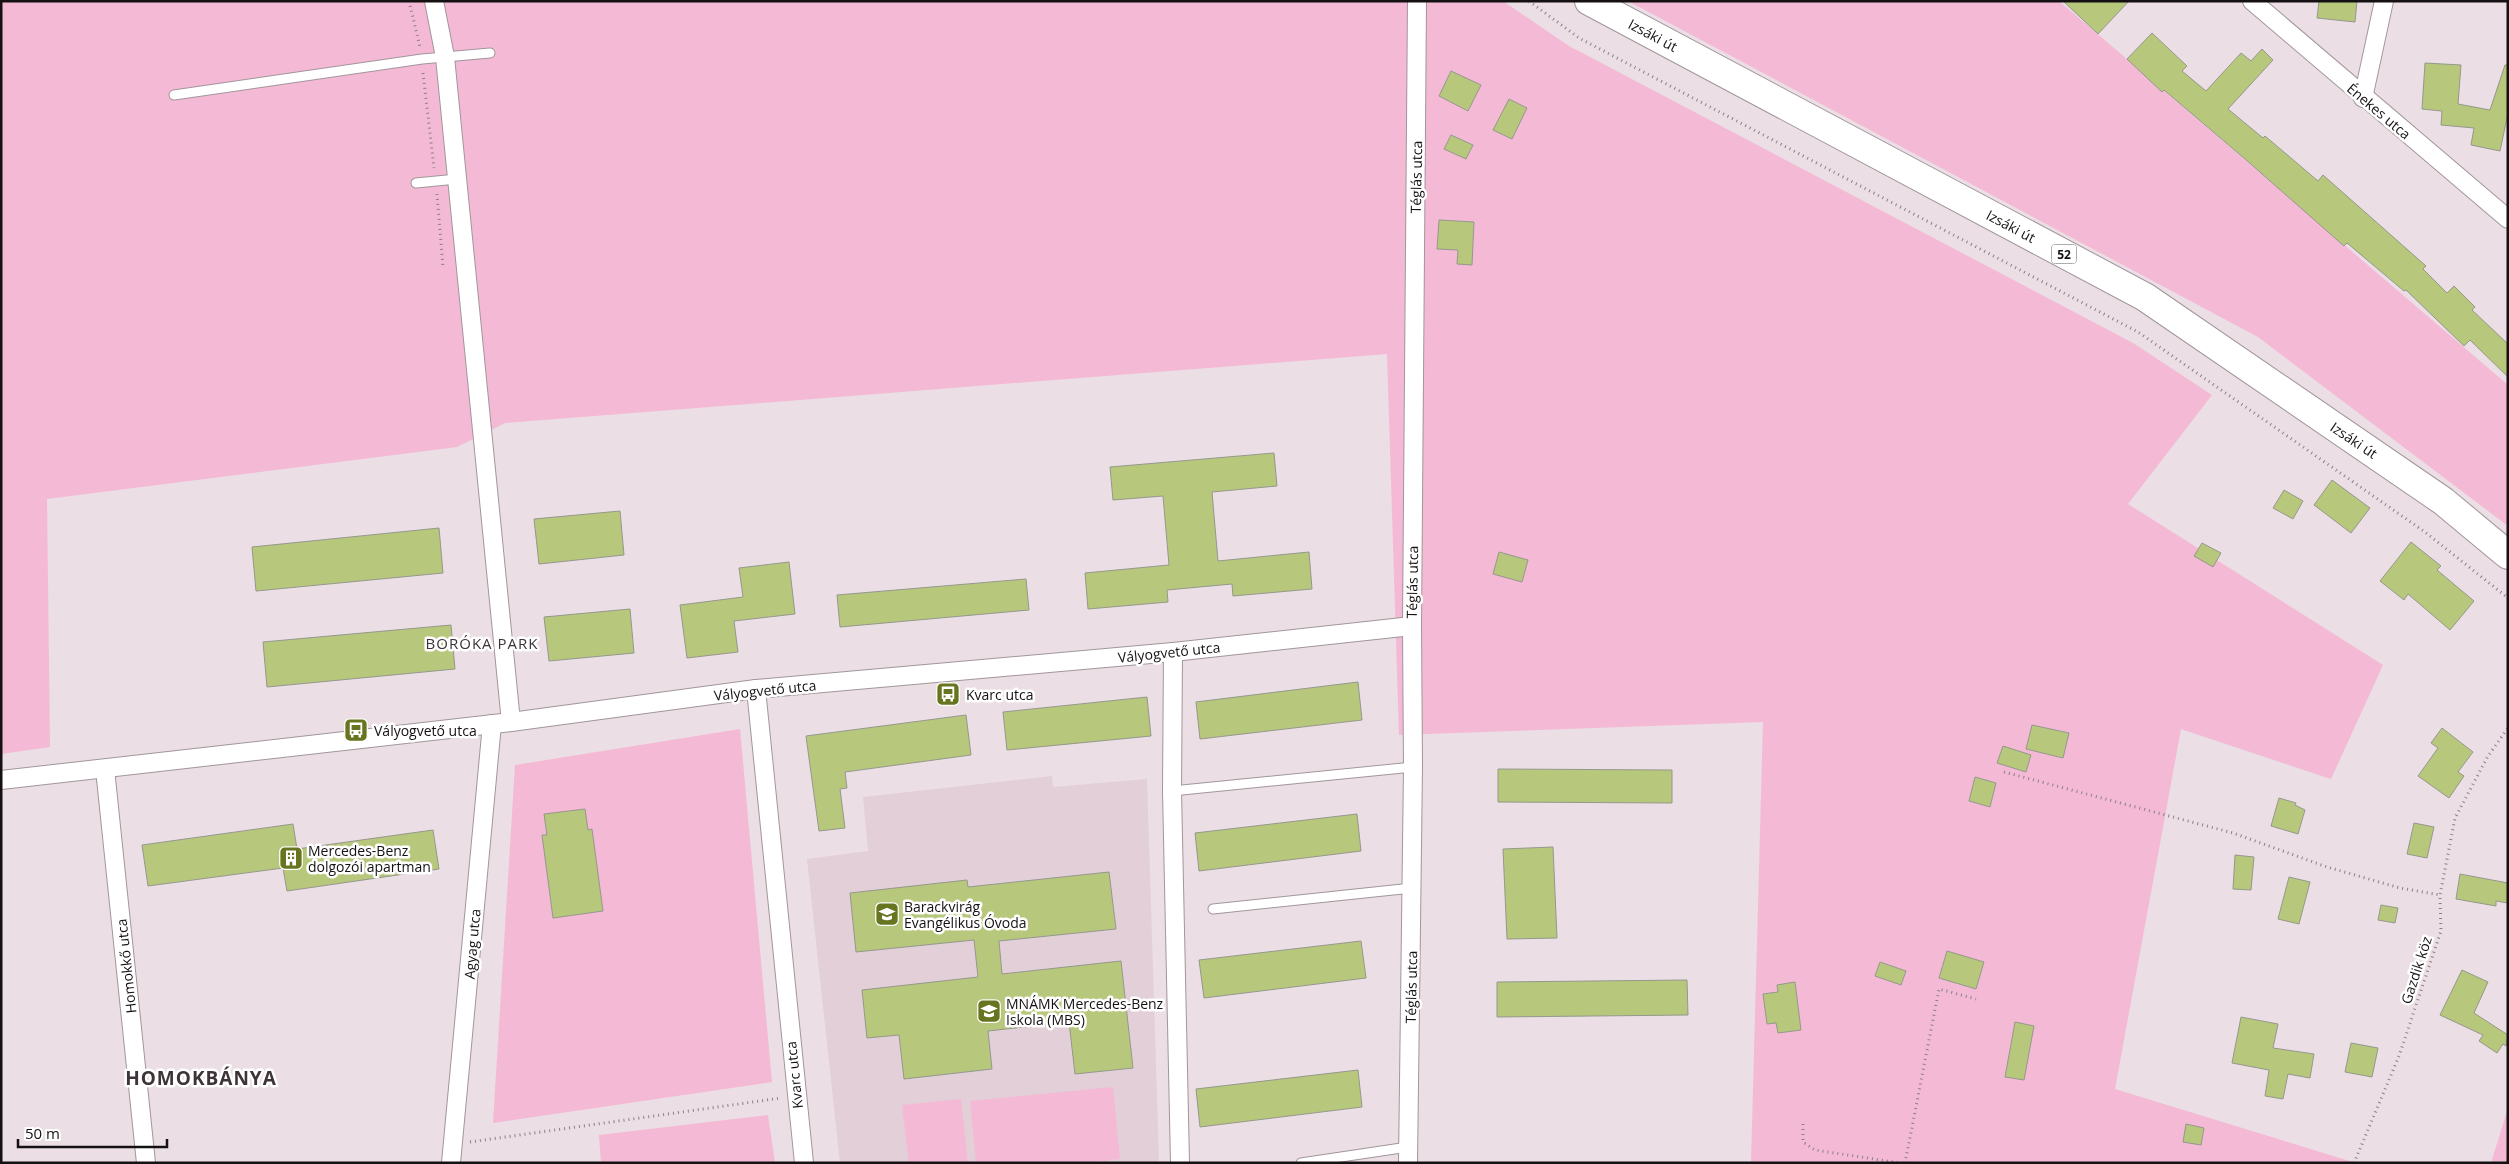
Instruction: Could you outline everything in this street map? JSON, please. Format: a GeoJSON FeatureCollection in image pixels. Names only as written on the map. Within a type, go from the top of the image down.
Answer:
{"type":"FeatureCollection","features":[{"type":"Feature","properties":{"kind":"main road","name":"Izsáki út"},"geometry":{"type":"LineString","coordinates":[[1589,1],[2145,297],[2443,501],[2508,555]]}},
{"type":"Feature","properties":{"kind":"street"},"geometry":{"type":"LineString","coordinates":[[434,1],[445,57],[511,722]]}},
{"type":"Feature","properties":{"kind":"street","name":"Téglás utca"},"geometry":{"type":"LineString","coordinates":[[1408,1155],[1413,767],[1412,626],[1417,1]]}},
{"type":"Feature","properties":{"kind":"street","name":"Énekes utca"},"geometry":{"type":"LineString","coordinates":[[2252,1],[2362,98],[2508,219]]}},
{"type":"Feature","properties":{"kind":"street"},"geometry":{"type":"LineString","coordinates":[[2362,98],[2384,1]]}},
{"type":"Feature","properties":{"kind":"street","name":"Vályogvető utca"},"geometry":{"type":"LineString","coordinates":[[1,780],[511,722],[756,689],[1173,652],[1412,626]]}},
{"type":"Feature","properties":{"kind":"street"},"geometry":{"type":"LineString","coordinates":[[1173,652],[1172,791],[1180,1163]]}},
{"type":"Feature","properties":{"kind":"street","name":"Kvarc utca"},"geometry":{"type":"LineString","coordinates":[[756,689],[804,1163]]}},
{"type":"Feature","properties":{"kind":"street","name":"Agyag utca"},"geometry":{"type":"LineString","coordinates":[[451,1163],[492,724]]}},
{"type":"Feature","properties":{"kind":"street","name":"Homokkő utca"},"geometry":{"type":"LineString","coordinates":[[105,769],[146,1163]]}},
{"type":"Feature","properties":{"kind":"lane"},"geometry":{"type":"LineString","coordinates":[[174,95],[422,59],[490,53]]}},
{"type":"Feature","properties":{"kind":"lane"},"geometry":{"type":"LineString","coordinates":[[416,183],[457,179]]}},
{"type":"Feature","properties":{"kind":"lane"},"geometry":{"type":"LineString","coordinates":[[1172,791],[1413,767]]}},
{"type":"Feature","properties":{"kind":"lane"},"geometry":{"type":"LineString","coordinates":[[1214,909],[1412,888]]}},
{"type":"Feature","properties":{"kind":"lane"},"geometry":{"type":"LineString","coordinates":[[1301,1163],[1408,1155]]}},
{"type":"Feature","properties":{"kind":"path"},"geometry":{"type":"LineString","coordinates":[[409,1],[422,59],[436,181],[442,267]]}},
{"type":"Feature","properties":{"kind":"path"},"geometry":{"type":"LineString","coordinates":[[1529,1],[1579,38],[2138,332],[2425,532],[2508,598]]}},
{"type":"Feature","properties":{"kind":"path","name":"Gazdik köz"},"geometry":{"type":"LineString","coordinates":[[2354,1163],[2399,1056],[2441,931],[2440,895],[2455,818],[2488,756],[2508,728]]}},
{"type":"Feature","properties":{"kind":"path"},"geometry":{"type":"LineString","coordinates":[[2004,772],[2233,833],[2327,867],[2400,888],[2440,895]]}},
{"type":"Feature","properties":{"kind":"path"},"geometry":{"type":"LineString","coordinates":[[1905,1163],[1939,989],[1976,999]]}},
{"type":"Feature","properties":{"kind":"path"},"geometry":{"type":"LineString","coordinates":[[453,1145],[796,1096]]}},
{"type":"Feature","properties":{"kind":"path"},"geometry":{"type":"LineString","coordinates":[[1803,1124],[1803,1142],[1815,1150],[1900,1163]]}},
{"type":"Feature","properties":{"kind":"shaded area"},"geometry":{"type":"Polygon","coordinates":[[[1,1],[1503,1],[1569,46],[2133,343],[2212,395],[2128,504],[2383,665],[2331,779],[2181,729],[2115,1089],[2356,1163],[1751,1163],[1763,722],[1399,735],[1387,354],[505,423],[457,447],[47,499],[50,747],[1,754],[1,1]]]}},
{"type":"Feature","properties":{"kind":"shaded area"},"geometry":{"type":"Polygon","coordinates":[[[1628,1],[2059,1],[2508,385],[2508,526],[2258,337],[1628,1]]]}},
{"type":"Feature","properties":{"kind":"shaded area"},"geometry":{"type":"Polygon","coordinates":[[[740,729],[772,1082],[493,1123],[515,765],[740,729]]]}},
{"type":"Feature","properties":{"kind":"shaded area","name":"MNÁMK Mercedes-Benz Iskola (MBS)"},"geometry":{"type":"Polygon","coordinates":[[[1052,776],[1053,787],[1147,779],[1159,1163],[840,1163],[807,859],[868,851],[863,797],[1052,776]]]}},
{"type":"Feature","properties":{"kind":"shaded area"},"geometry":{"type":"Polygon","coordinates":[[[1113,1087],[1120,1159],[1087,1163],[976,1163],[970,1101],[1113,1087]]]}},
{"type":"Feature","properties":{"kind":"shaded area"},"geometry":{"type":"Polygon","coordinates":[[[961,1099],[968,1163],[909,1163],[902,1105],[961,1099]]]}},
{"type":"Feature","properties":{"kind":"shaded area"},"geometry":{"type":"Polygon","coordinates":[[[2508,1108],[2508,1163],[2491,1163],[2508,1108]]]}},
{"type":"Feature","properties":{"kind":"shaded area"},"geometry":{"type":"Polygon","coordinates":[[[768,1115],[775,1163],[601,1163],[599,1135],[768,1115]]]}},
{"type":"Feature","properties":{"kind":"building"},"geometry":{"type":"Polygon","coordinates":[[[2063,1],[2129,1],[2098,34],[2063,1]]]}},
{"type":"Feature","properties":{"kind":"building"},"geometry":{"type":"Polygon","coordinates":[[[2319,1],[2357,1],[2355,22],[2317,18],[2319,1]]]}},
{"type":"Feature","properties":{"kind":"building"},"geometry":{"type":"Polygon","coordinates":[[[2152,33],[2187,66],[2182,71],[2206,91],[2241,53],[2251,61],[2262,49],[2273,60],[2228,109],[2263,138],[2265,136],[2318,181],[2323,175],[2426,266],[2423,269],[2447,293],[2454,286],[2475,307],[2472,310],[2508,344],[2508,377],[2470,340],[2464,346],[2406,290],[2404,291],[2347,243],[2344,246],[2164,90],[2162,92],[2127,59],[2152,33]]]}},
{"type":"Feature","properties":{"kind":"building"},"geometry":{"type":"Polygon","coordinates":[[[2425,63],[2461,65],[2458,104],[2490,110],[2505,65],[2508,65],[2508,113],[2500,151],[2471,145],[2474,128],[2441,125],[2442,111],[2422,109],[2425,63]]]}},
{"type":"Feature","properties":{"kind":"building"},"geometry":{"type":"Polygon","coordinates":[[[1451,71],[1481,85],[1468,111],[1439,96],[1451,71]]]}},
{"type":"Feature","properties":{"kind":"building"},"geometry":{"type":"Polygon","coordinates":[[[1509,99],[1527,108],[1512,139],[1493,130],[1509,99]]]}},
{"type":"Feature","properties":{"kind":"building"},"geometry":{"type":"Polygon","coordinates":[[[1451,135],[1473,145],[1466,159],[1444,149],[1451,135]]]}},
{"type":"Feature","properties":{"kind":"building"},"geometry":{"type":"Polygon","coordinates":[[[1439,220],[1474,222],[1472,265],[1457,264],[1458,250],[1437,249],[1439,220]]]}},
{"type":"Feature","properties":{"kind":"building"},"geometry":{"type":"Polygon","coordinates":[[[1274,453],[1277,486],[1212,492],[1218,561],[1309,552],[1312,589],[1233,596],[1232,584],[1167,590],[1168,602],[1088,609],[1085,573],[1169,565],[1163,496],[1113,500],[1110,467],[1274,453]]]}},
{"type":"Feature","properties":{"kind":"building"},"geometry":{"type":"Polygon","coordinates":[[[2332,480],[2370,508],[2351,533],[2314,505],[2332,480]]]}},
{"type":"Feature","properties":{"kind":"building"},"geometry":{"type":"Polygon","coordinates":[[[2284,490],[2303,501],[2293,519],[2273,508],[2284,490]]]}},
{"type":"Feature","properties":{"kind":"building"},"geometry":{"type":"Polygon","coordinates":[[[620,511],[624,555],[539,564],[534,519],[620,511]]]}},
{"type":"Feature","properties":{"kind":"building"},"geometry":{"type":"Polygon","coordinates":[[[439,528],[443,573],[256,591],[252,547],[439,528]]]}},
{"type":"Feature","properties":{"kind":"building"},"geometry":{"type":"Polygon","coordinates":[[[2411,542],[2441,566],[2437,570],[2474,601],[2450,630],[2408,594],[2404,600],[2380,581],[2411,542]]]}},
{"type":"Feature","properties":{"kind":"building"},"geometry":{"type":"Polygon","coordinates":[[[2202,543],[2221,553],[2213,567],[2194,556],[2202,543]]]}},
{"type":"Feature","properties":{"kind":"building"},"geometry":{"type":"Polygon","coordinates":[[[1499,552],[1528,560],[1522,582],[1493,574],[1499,552]]]}},
{"type":"Feature","properties":{"kind":"building"},"geometry":{"type":"Polygon","coordinates":[[[789,562],[795,614],[734,621],[738,652],[687,658],[680,605],[743,597],[739,568],[789,562]]]}},
{"type":"Feature","properties":{"kind":"building"},"geometry":{"type":"Polygon","coordinates":[[[1026,579],[1029,610],[840,627],[837,595],[1026,579]]]}},
{"type":"Feature","properties":{"kind":"building"},"geometry":{"type":"Polygon","coordinates":[[[630,609],[634,653],[549,661],[544,617],[630,609]]]}},
{"type":"Feature","properties":{"kind":"building"},"geometry":{"type":"Polygon","coordinates":[[[451,625],[455,669],[267,687],[263,642],[451,625]]]}},
{"type":"Feature","properties":{"kind":"building"},"geometry":{"type":"Polygon","coordinates":[[[1358,682],[1362,720],[1200,739],[1196,702],[1358,682]]]}},
{"type":"Feature","properties":{"kind":"building"},"geometry":{"type":"Polygon","coordinates":[[[1147,697],[1151,736],[1007,750],[1003,712],[1147,697]]]}},
{"type":"Feature","properties":{"kind":"building"},"geometry":{"type":"Polygon","coordinates":[[[966,715],[971,755],[845,772],[847,788],[840,789],[845,828],[819,831],[806,736],[966,715]]]}},
{"type":"Feature","properties":{"kind":"building"},"geometry":{"type":"Polygon","coordinates":[[[2032,725],[2069,733],[2063,758],[2026,749],[2032,725]]]}},
{"type":"Feature","properties":{"kind":"building"},"geometry":{"type":"Polygon","coordinates":[[[2442,728],[2473,752],[2458,772],[2464,776],[2449,798],[2418,776],[2438,748],[2431,743],[2442,728]]]}},
{"type":"Feature","properties":{"kind":"building"},"geometry":{"type":"Polygon","coordinates":[[[2003,746],[2031,755],[2026,772],[1997,763],[2003,746]]]}},
{"type":"Feature","properties":{"kind":"building"},"geometry":{"type":"Polygon","coordinates":[[[1498,769],[1672,770],[1672,803],[1498,802],[1498,769]]]}},
{"type":"Feature","properties":{"kind":"building"},"geometry":{"type":"Polygon","coordinates":[[[1975,777],[1996,783],[1990,807],[1969,801],[1975,777]]]}},
{"type":"Feature","properties":{"kind":"building"},"geometry":{"type":"Polygon","coordinates":[[[2279,798],[2296,803],[2295,805],[2305,810],[2298,834],[2271,826],[2279,798]]]}},
{"type":"Feature","properties":{"kind":"building"},"geometry":{"type":"Polygon","coordinates":[[[585,809],[588,830],[592,829],[603,911],[553,918],[542,835],[547,835],[544,814],[585,809]]]}},
{"type":"Feature","properties":{"kind":"building"},"geometry":{"type":"Polygon","coordinates":[[[1357,814],[1361,851],[1199,871],[1195,833],[1357,814]]]}},
{"type":"Feature","properties":{"kind":"building"},"geometry":{"type":"Polygon","coordinates":[[[2414,823],[2434,827],[2427,858],[2407,854],[2414,823]]]}},
{"type":"Feature","properties":{"kind":"building","name":"Mercedes-Benz dolgozói apartman"},"geometry":{"type":"Polygon","coordinates":[[[293,824],[297,849],[433,830],[439,869],[287,891],[283,868],[148,886],[142,845],[293,824]]]}},
{"type":"Feature","properties":{"kind":"building"},"geometry":{"type":"Polygon","coordinates":[[[1553,847],[1557,938],[1507,939],[1503,849],[1553,847]]]}},
{"type":"Feature","properties":{"kind":"building"},"geometry":{"type":"Polygon","coordinates":[[[2235,855],[2254,857],[2251,890],[2233,889],[2235,855]]]}},
{"type":"Feature","properties":{"kind":"building"},"geometry":{"type":"Polygon","coordinates":[[[1109,872],[1116,929],[999,941],[1002,974],[1121,961],[1133,1068],[1075,1074],[1069,1022],[988,1031],[992,1069],[904,1079],[899,1035],[867,1038],[862,990],[978,977],[974,940],[856,952],[850,893],[967,880],[968,887],[1109,872]]]}},
{"type":"Feature","properties":{"kind":"building"},"geometry":{"type":"Polygon","coordinates":[[[2460,874],[2508,883],[2508,903],[2496,901],[2496,906],[2456,899],[2460,874]]]}},
{"type":"Feature","properties":{"kind":"building"},"geometry":{"type":"Polygon","coordinates":[[[2289,877],[2310,882],[2299,924],[2278,919],[2289,877]]]}},
{"type":"Feature","properties":{"kind":"building"},"geometry":{"type":"Polygon","coordinates":[[[2381,905],[2398,908],[2395,923],[2378,920],[2381,905]]]}},
{"type":"Feature","properties":{"kind":"building"},"geometry":{"type":"Polygon","coordinates":[[[1361,941],[1366,978],[1204,998],[1199,960],[1361,941]]]}},
{"type":"Feature","properties":{"kind":"building"},"geometry":{"type":"Polygon","coordinates":[[[1947,951],[1984,962],[1976,989],[1939,978],[1947,951]]]}},
{"type":"Feature","properties":{"kind":"building"},"geometry":{"type":"Polygon","coordinates":[[[1880,962],[1906,971],[1901,985],[1875,976],[1880,962]]]}},
{"type":"Feature","properties":{"kind":"building"},"geometry":{"type":"Polygon","coordinates":[[[2462,970],[2488,982],[2474,1013],[2508,1035],[2506,1046],[2503,1044],[2497,1053],[2479,1041],[2483,1035],[2440,1015],[2462,970]]]}},
{"type":"Feature","properties":{"kind":"building"},"geometry":{"type":"Polygon","coordinates":[[[1687,980],[1688,1015],[1497,1017],[1497,982],[1687,980]]]}},
{"type":"Feature","properties":{"kind":"building"},"geometry":{"type":"Polygon","coordinates":[[[1795,982],[1801,1030],[1778,1033],[1776,1023],[1767,1024],[1763,994],[1778,992],[1777,985],[1795,982]]]}},
{"type":"Feature","properties":{"kind":"building"},"geometry":{"type":"Polygon","coordinates":[[[2241,1017],[2278,1024],[2273,1048],[2314,1054],[2310,1078],[2288,1074],[2283,1099],[2265,1096],[2269,1070],[2232,1063],[2241,1017]]]}},
{"type":"Feature","properties":{"kind":"building"},"geometry":{"type":"Polygon","coordinates":[[[2015,1022],[2034,1026],[2024,1080],[2005,1077],[2015,1022]]]}},
{"type":"Feature","properties":{"kind":"building"},"geometry":{"type":"Polygon","coordinates":[[[2351,1043],[2378,1048],[2372,1077],[2345,1072],[2351,1043]]]}},
{"type":"Feature","properties":{"kind":"building"},"geometry":{"type":"Polygon","coordinates":[[[1358,1070],[1362,1107],[1200,1127],[1196,1089],[1358,1070]]]}},
{"type":"Feature","properties":{"kind":"building"},"geometry":{"type":"Polygon","coordinates":[[[2186,1124],[2204,1128],[2201,1145],[2183,1142],[2186,1124]]]}},
{"type":"Feature","properties":{"kind":"place","name":"Kvarc utca"},"geometry":{"type":"Point","coordinates":[948,694]}},
{"type":"Feature","properties":{"kind":"place","name":"Vályogvető utca"},"geometry":{"type":"Point","coordinates":[356,730]}},
{"type":"Feature","properties":{"kind":"place","name":"Mercedes-Benz dolgozói apartman"},"geometry":{"type":"Point","coordinates":[291,858]}},
{"type":"Feature","properties":{"kind":"place","name":"Barackvirág Evangélikus Óvoda"},"geometry":{"type":"Point","coordinates":[887,914]}},
{"type":"Feature","properties":{"kind":"place","name":"MNÁMK Mercedes-Benz Iskola (MBS)"},"geometry":{"type":"Point","coordinates":[989,1011]}},
{"type":"Feature","properties":{"kind":"district","name":"BORÓKA PARK"},"geometry":{"type":"Point","coordinates":[482,643]}},
{"type":"Feature","properties":{"kind":"district","name":"HOMOKBÁNYA"},"geometry":{"type":"Point","coordinates":[201,1078]}}]}
